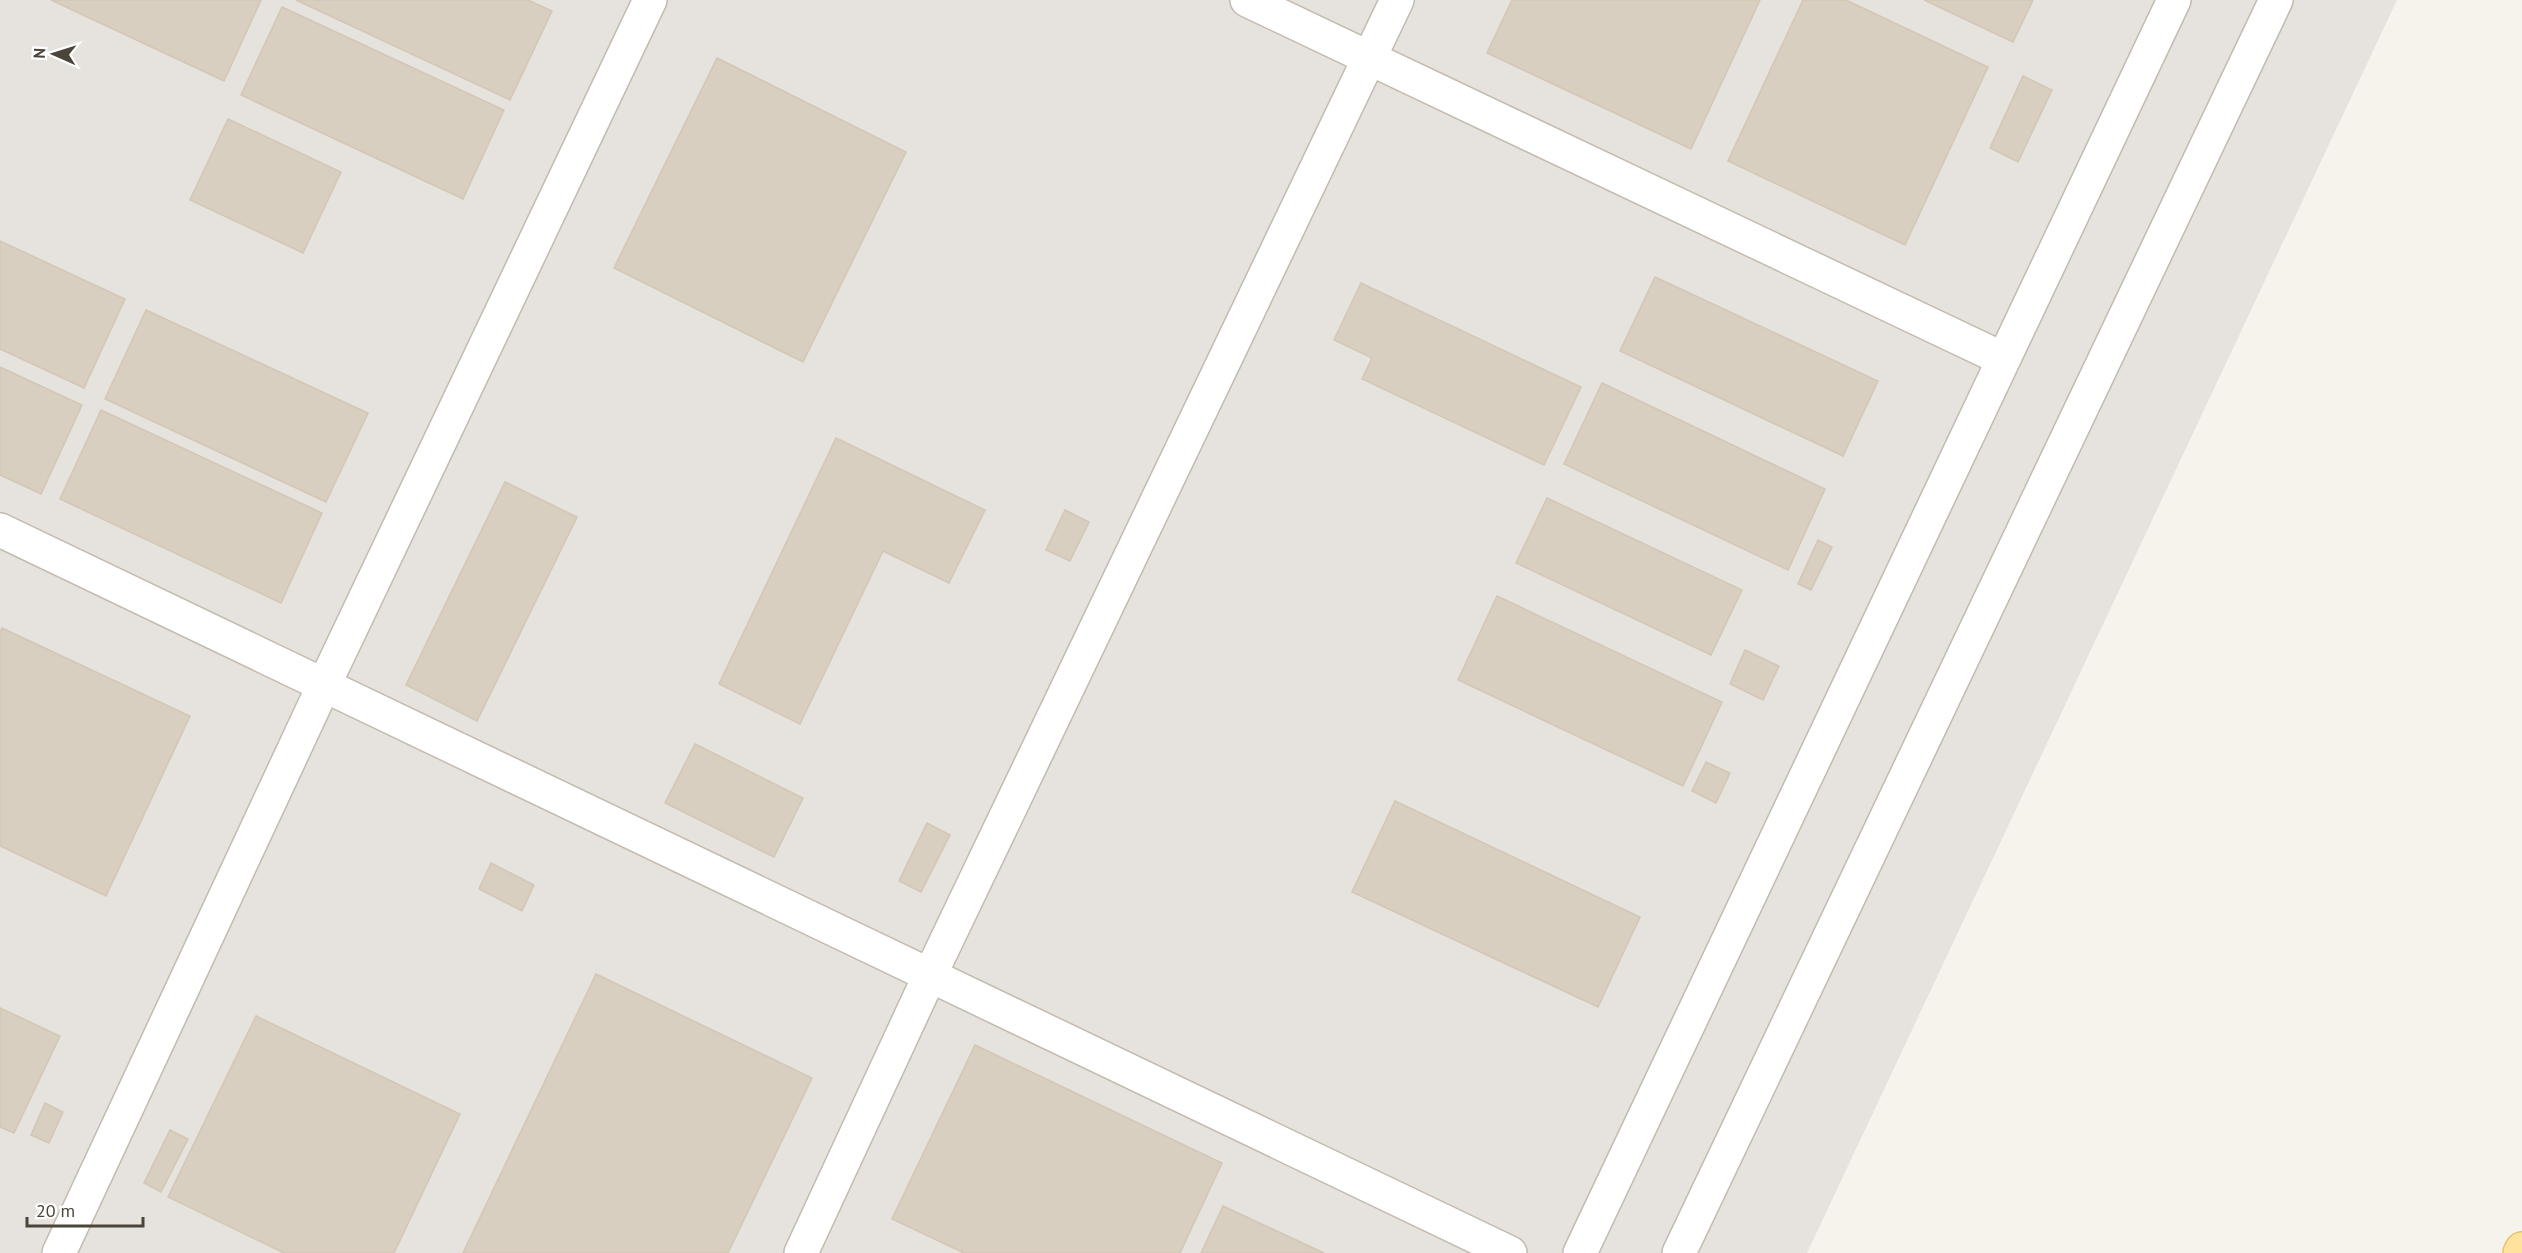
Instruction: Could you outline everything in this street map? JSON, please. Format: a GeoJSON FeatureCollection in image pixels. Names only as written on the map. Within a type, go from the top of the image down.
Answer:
{"type":"FeatureCollection","features":[{"type":"Feature","properties":{"kind":"street"},"geometry":{"type":"LineString","coordinates":[[59,1253],[324,685],[650,0]]}},
{"type":"Feature","properties":{"kind":"street"},"geometry":{"type":"LineString","coordinates":[[1247,0],[2003,359]]}},
{"type":"Feature","properties":{"kind":"street"},"geometry":{"type":"LineString","coordinates":[[801,1253],[930,975],[1397,0]]}},
{"type":"Feature","properties":{"kind":"street"},"geometry":{"type":"LineString","coordinates":[[1580,1253],[2174,0]]}},
{"type":"Feature","properties":{"kind":"street"},"geometry":{"type":"LineString","coordinates":[[1679,1253],[2276,0]]}},
{"type":"Feature","properties":{"kind":"street"},"geometry":{"type":"LineString","coordinates":[[0,530],[1510,1253]]}},
{"type":"Feature","properties":{"kind":"shaded area"},"geometry":{"type":"Polygon","coordinates":[[[0,0],[2397,0],[1807,1253],[0,1253],[0,0]]]}},
{"type":"Feature","properties":{"kind":"building"},"geometry":{"type":"Polygon","coordinates":[[[51,0],[261,0],[224,81],[51,0]]]}},
{"type":"Feature","properties":{"kind":"building"},"geometry":{"type":"Polygon","coordinates":[[[296,0],[528,0],[552,11],[510,100],[296,0]]]}},
{"type":"Feature","properties":{"kind":"building"},"geometry":{"type":"Polygon","coordinates":[[[1512,0],[1760,0],[1691,149],[1487,53],[1512,0]]]}},
{"type":"Feature","properties":{"kind":"building"},"geometry":{"type":"Polygon","coordinates":[[[1803,0],[1846,0],[1988,67],[1905,245],[1728,161],[1803,0]]]}},
{"type":"Feature","properties":{"kind":"building"},"geometry":{"type":"Polygon","coordinates":[[[1924,0],[2033,0],[2013,42],[1924,0]]]}},
{"type":"Feature","properties":{"kind":"building"},"geometry":{"type":"Polygon","coordinates":[[[282,7],[504,110],[463,199],[241,95],[282,7]]]}},
{"type":"Feature","properties":{"kind":"building"},"geometry":{"type":"Polygon","coordinates":[[[717,58],[906,152],[803,362],[614,268],[717,58]]]}},
{"type":"Feature","properties":{"kind":"building"},"geometry":{"type":"Polygon","coordinates":[[[2023,76],[2052,90],[2018,162],[1990,148],[2023,76]]]}},
{"type":"Feature","properties":{"kind":"building"},"geometry":{"type":"Polygon","coordinates":[[[228,119],[341,172],[303,253],[190,200],[228,119]]]}},
{"type":"Feature","properties":{"kind":"building"},"geometry":{"type":"Polygon","coordinates":[[[0,241],[125,299],[84,388],[0,349],[0,241]]]}},
{"type":"Feature","properties":{"kind":"building"},"geometry":{"type":"Polygon","coordinates":[[[1655,277],[1878,381],[1843,456],[1620,351],[1655,277]]]}},
{"type":"Feature","properties":{"kind":"building"},"geometry":{"type":"Polygon","coordinates":[[[1361,283],[1581,387],[1544,465],[1362,379],[1372,358],[1334,340],[1361,283]]]}},
{"type":"Feature","properties":{"kind":"building"},"geometry":{"type":"Polygon","coordinates":[[[146,310],[368,413],[326,502],[105,399],[146,310]]]}},
{"type":"Feature","properties":{"kind":"building"},"geometry":{"type":"Polygon","coordinates":[[[0,367],[82,405],[41,494],[0,475],[0,367]]]}},
{"type":"Feature","properties":{"kind":"building"},"geometry":{"type":"Polygon","coordinates":[[[1602,383],[1825,489],[1788,570],[1564,464],[1602,383]]]}},
{"type":"Feature","properties":{"kind":"building"},"geometry":{"type":"Polygon","coordinates":[[[101,410],[322,513],[281,603],[60,499],[101,410]]]}},
{"type":"Feature","properties":{"kind":"building"},"geometry":{"type":"Polygon","coordinates":[[[836,438],[985,510],[949,583],[883,551],[800,724],[719,684],[836,438]]]}},
{"type":"Feature","properties":{"kind":"building"},"geometry":{"type":"Polygon","coordinates":[[[505,482],[577,517],[477,721],[406,685],[505,482]]]}},
{"type":"Feature","properties":{"kind":"building"},"geometry":{"type":"Polygon","coordinates":[[[1547,498],[1742,590],[1711,655],[1516,563],[1547,498]]]}},
{"type":"Feature","properties":{"kind":"building"},"geometry":{"type":"Polygon","coordinates":[[[1065,510],[1089,522],[1070,561],[1046,550],[1065,510]]]}},
{"type":"Feature","properties":{"kind":"building"},"geometry":{"type":"Polygon","coordinates":[[[1818,540],[1832,547],[1811,590],[1798,584],[1818,540]]]}},
{"type":"Feature","properties":{"kind":"building"},"geometry":{"type":"Polygon","coordinates":[[[1497,596],[1722,702],[1683,786],[1458,680],[1497,596]]]}},
{"type":"Feature","properties":{"kind":"building"},"geometry":{"type":"Polygon","coordinates":[[[2,628],[190,716],[106,896],[0,846],[0,632],[2,628]]]}},
{"type":"Feature","properties":{"kind":"building"},"geometry":{"type":"Polygon","coordinates":[[[1745,650],[1779,666],[1763,700],[1730,684],[1745,650]]]}},
{"type":"Feature","properties":{"kind":"building"},"geometry":{"type":"Polygon","coordinates":[[[695,744],[803,798],[774,857],[665,803],[695,744]]]}},
{"type":"Feature","properties":{"kind":"building"},"geometry":{"type":"Polygon","coordinates":[[[1706,762],[1730,773],[1716,803],[1692,791],[1706,762]]]}},
{"type":"Feature","properties":{"kind":"building"},"geometry":{"type":"Polygon","coordinates":[[[1395,801],[1640,917],[1598,1007],[1352,892],[1395,801]]]}},
{"type":"Feature","properties":{"kind":"building"},"geometry":{"type":"Polygon","coordinates":[[[927,823],[950,835],[921,892],[899,881],[927,823]]]}},
{"type":"Feature","properties":{"kind":"building"},"geometry":{"type":"Polygon","coordinates":[[[491,863],[534,885],[522,911],[479,889],[491,863]]]}},
{"type":"Feature","properties":{"kind":"building"},"geometry":{"type":"Polygon","coordinates":[[[596,974],[812,1078],[728,1253],[463,1253],[596,974]]]}},
{"type":"Feature","properties":{"kind":"building"},"geometry":{"type":"Polygon","coordinates":[[[0,1008],[60,1036],[14,1133],[0,1127],[0,1008]]]}},
{"type":"Feature","properties":{"kind":"building"},"geometry":{"type":"Polygon","coordinates":[[[256,1016],[460,1114],[394,1253],[284,1253],[168,1197],[256,1016]]]}},
{"type":"Feature","properties":{"kind":"building"},"geometry":{"type":"Polygon","coordinates":[[[975,1045],[1222,1163],[1180,1253],[964,1253],[892,1219],[975,1045]]]}},
{"type":"Feature","properties":{"kind":"building"},"geometry":{"type":"Polygon","coordinates":[[[45,1103],[63,1112],[49,1143],[31,1135],[45,1103]]]}},
{"type":"Feature","properties":{"kind":"building"},"geometry":{"type":"Polygon","coordinates":[[[170,1130],[188,1139],[161,1192],[144,1183],[170,1130]]]}},
{"type":"Feature","properties":{"kind":"building"},"geometry":{"type":"Polygon","coordinates":[[[1223,1206],[1324,1253],[1201,1253],[1223,1206]]]}}]}
